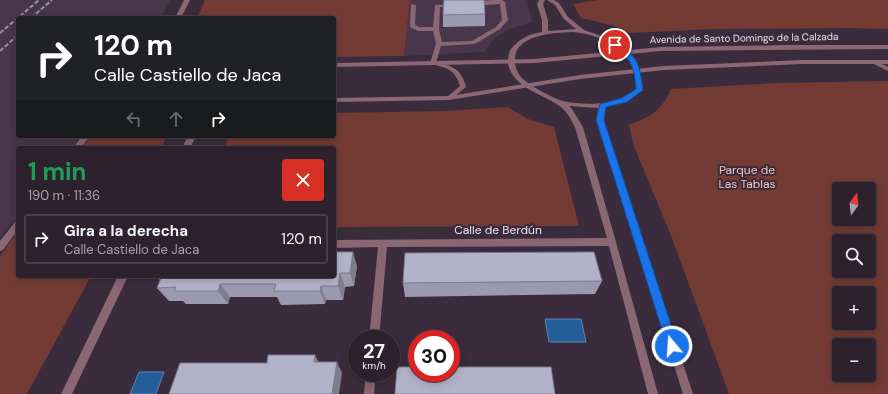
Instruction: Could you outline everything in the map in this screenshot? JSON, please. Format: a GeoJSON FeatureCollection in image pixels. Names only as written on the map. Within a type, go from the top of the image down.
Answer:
{"type":"FeatureCollection","features":[{"type":"Feature","properties":{"kind":"street"},"geometry":{"type":"LineString","coordinates":[[179,16],[187,0]]}},
{"type":"Feature","properties":{"kind":"street"},"geometry":{"type":"LineString","coordinates":[[542,0],[540,4],[545,20],[545,32]]}},
{"type":"Feature","properties":{"kind":"street"},"geometry":{"type":"LineString","coordinates":[[550,0],[558,4],[566,18],[582,31]]}},
{"type":"Feature","properties":{"kind":"street"},"geometry":{"type":"LineString","coordinates":[[439,44],[473,43],[498,28],[505,20],[502,2],[494,1],[465,5]]}},
{"type":"Feature","properties":{"kind":"street"},"geometry":{"type":"LineString","coordinates":[[413,5],[412,26],[418,29],[436,29]]}},
{"type":"Feature","properties":{"kind":"street"},"geometry":{"type":"LineString","coordinates":[[433,63],[439,44],[436,29],[437,6],[458,5]]}},
{"type":"Feature","properties":{"kind":"street"},"geometry":{"type":"LineString","coordinates":[[559,103],[590,107],[602,106],[624,100],[640,90],[634,61],[625,52],[606,38],[582,31],[563,30],[545,32],[527,38],[519,43],[513,50],[510,62],[516,76],[526,85],[559,103],[570,112],[579,127],[653,394]]}},
{"type":"Feature","properties":{"kind":"street","name":"Avenida de Santo Domingo de la Calzada"},"geometry":{"type":"LineString","coordinates":[[336,65],[534,61],[625,52],[782,47],[888,47]]}},
{"type":"Feature","properties":{"kind":"street"},"geometry":{"type":"LineString","coordinates":[[874,62],[888,68]]}},
{"type":"Feature","properties":{"kind":"street"},"geometry":{"type":"LineString","coordinates":[[336,100],[450,98],[494,92],[526,85],[637,70],[778,63],[888,62]]}},
{"type":"Feature","properties":{"kind":"street","name":"Avenida de Santo Domingo de la Calzada"},"geometry":{"type":"LineString","coordinates":[[433,63],[452,68],[460,75],[463,87],[450,98]]}},
{"type":"Feature","properties":{"kind":"street"},"geometry":{"type":"LineString","coordinates":[[602,106],[600,120],[688,394]]}},
{"type":"Feature","properties":{"kind":"street"},"geometry":{"type":"LineString","coordinates":[[0,247],[16,227]]}},
{"type":"Feature","properties":{"kind":"street","name":"Calle de Berdún"},"geometry":{"type":"LineString","coordinates":[[336,244],[612,242]]}},
{"type":"Feature","properties":{"kind":"street"},"geometry":{"type":"LineString","coordinates":[[375,330],[383,244]]}},
{"type":"Feature","properties":{"kind":"street"},"geometry":{"type":"LineString","coordinates":[[66,394],[122,278]]}},
{"type":"Feature","properties":{"kind":"street"},"geometry":{"type":"LineString","coordinates":[[369,394],[370,382]]}},
{"type":"Feature","properties":{"kind":"shaded area"},"geometry":{"type":"Polygon","coordinates":[[[0,0],[170,0],[162,16],[16,16],[16,138],[80,138],[74,146],[16,146],[16,218],[0,238],[0,0]]]}},
{"type":"Feature","properties":{"kind":"shaded area"},"geometry":{"type":"Polygon","coordinates":[[[410,0],[527,0],[532,22],[509,29],[495,38],[484,52],[404,56],[410,0]]]}},
{"type":"Feature","properties":{"kind":"green space"},"geometry":{"type":"Polygon","coordinates":[[[205,0],[410,0],[404,56],[336,57],[336,16],[198,16],[205,0]]]}},
{"type":"Feature","properties":{"kind":"green space"},"geometry":{"type":"Polygon","coordinates":[[[598,0],[888,0],[888,29],[714,29],[629,33],[615,26],[581,18],[573,4],[598,0]]]}},
{"type":"Feature","properties":{"kind":"green space","name":"Parque de Las Tablas"},"geometry":{"type":"Polygon","coordinates":[[[888,81],[888,394],[729,394],[672,238],[633,144],[629,125],[649,116],[659,108],[664,103],[671,89],[776,83],[888,81]]]}},
{"type":"Feature","properties":{"kind":"green space"},"geometry":{"type":"Polygon","coordinates":[[[507,107],[528,119],[554,127],[579,226],[336,227],[336,146],[225,146],[228,138],[336,138],[336,113],[446,111],[507,107]]]}},
{"type":"Feature","properties":{"kind":"green space"},"geometry":{"type":"Polygon","coordinates":[[[90,138],[166,138],[162,146],[84,146],[90,138]]]}},
{"type":"Feature","properties":{"kind":"green space"},"geometry":{"type":"Polygon","coordinates":[[[16,235],[16,278],[90,278],[27,394],[0,394],[0,256],[16,235]]]}},
{"type":"Feature","properties":{"kind":"water"},"geometry":{"type":"Polygon","coordinates":[[[545,319],[581,319],[586,342],[549,342],[545,319]]]}},
{"type":"Feature","properties":{"kind":"water"},"geometry":{"type":"Polygon","coordinates":[[[139,372],[164,372],[156,394],[130,394],[139,372]]]}},
{"type":"Feature","properties":{"kind":"building"},"geometry":{"type":"Polygon","coordinates":[[[444,0],[484,0],[485,14],[443,15],[444,0]]]}},
{"type":"Feature","properties":{"kind":"building"},"geometry":{"type":"Polygon","coordinates":[[[336,252],[353,252],[350,273],[340,273],[338,286],[321,286],[320,291],[274,291],[276,284],[220,284],[218,291],[174,291],[176,287],[157,288],[161,278],[336,278],[336,252]]]}},
{"type":"Feature","properties":{"kind":"building"},"geometry":{"type":"Polygon","coordinates":[[[594,252],[602,281],[403,283],[405,253],[594,252]]]}},
{"type":"Feature","properties":{"kind":"building"},"geometry":{"type":"Polygon","coordinates":[[[268,355],[315,355],[314,362],[337,362],[332,394],[169,394],[180,363],[267,363],[268,355]]]}},
{"type":"Feature","properties":{"kind":"building"},"geometry":{"type":"Polygon","coordinates":[[[400,367],[408,367],[408,382],[460,382],[460,367],[551,367],[555,394],[395,394],[396,382],[400,382],[400,367]]]}},
{"type":"Feature","properties":{"kind":"railway"},"geometry":{"type":"LineString","coordinates":[[20,16],[39,0]]}},
{"type":"Feature","properties":{"kind":"railway"},"geometry":{"type":"LineString","coordinates":[[33,16],[52,0]]}},
{"type":"Feature","properties":{"kind":"railway"},"geometry":{"type":"LineString","coordinates":[[0,33],[16,19]]}},
{"type":"Feature","properties":{"kind":"railway"},"geometry":{"type":"LineString","coordinates":[[0,51],[16,37]]}},
{"type":"Feature","properties":{"kind":"route"},"geometry":{"type":"LineString","coordinates":[[615,45],[634,61],[640,90],[624,100],[602,106],[600,120],[672,346]]}}]}
